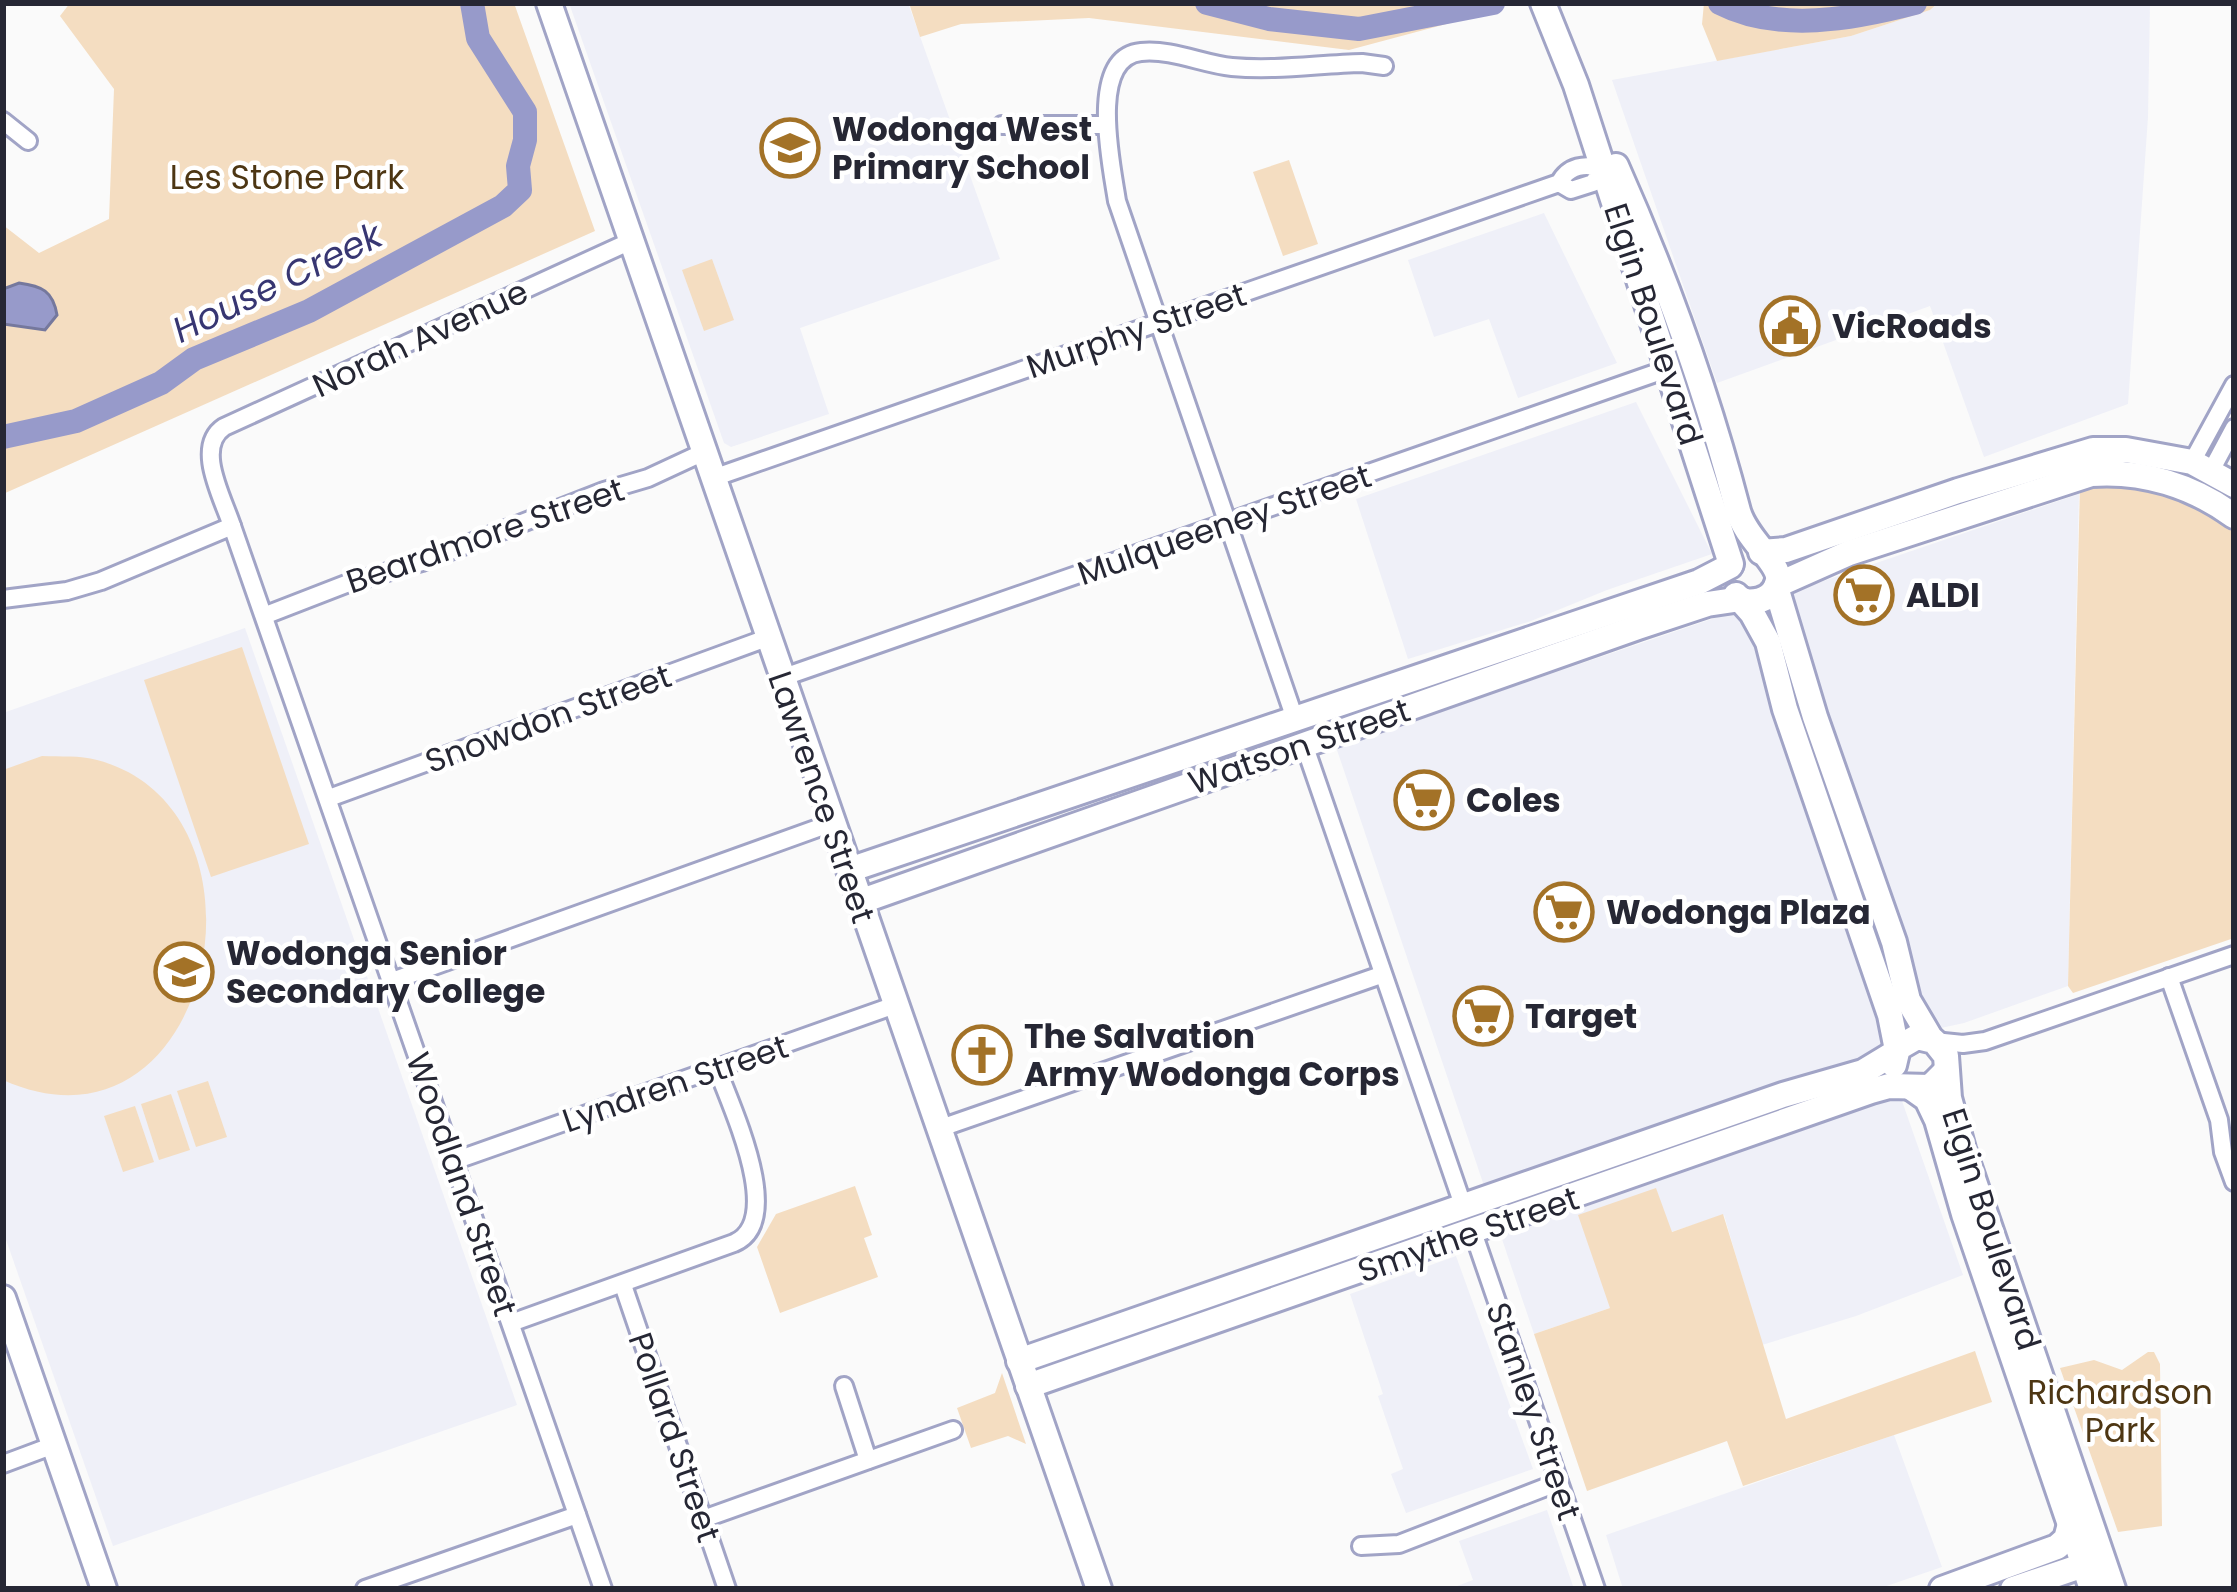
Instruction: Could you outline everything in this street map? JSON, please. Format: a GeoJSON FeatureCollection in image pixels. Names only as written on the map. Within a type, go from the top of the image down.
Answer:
{"type":"FeatureCollection","features":[{"type":"Feature","properties":{"kind":"main road","name":"Lawrence Street"},"geometry":{"type":"LineString","coordinates":[[549,3],[1099,1589]]}},
{"type":"Feature","properties":{"kind":"main road","name":"Elgin Boulevard"},"geometry":{"type":"LineString","coordinates":[[1546,9],[1627,213],[1674,305],[1741,520],[1761,551]]}},
{"type":"Feature","properties":{"kind":"main road","name":"Elgin Boulevard"},"geometry":{"type":"LineString","coordinates":[[1627,213],[1651,322],[1730,565]]}},
{"type":"Feature","properties":{"kind":"main road"},"geometry":{"type":"LineString","coordinates":[[1651,322],[1658,312],[1674,305]]}},
{"type":"Feature","properties":{"kind":"main road"},"geometry":{"type":"LineString","coordinates":[[1761,551],[1776,567],[1777,586],[1809,698],[1894,942],[1904,991],[1916,1017],[1946,1056],[1946,1071],[1930,1087],[1909,1087],[1896,1071],[1890,1015],[1785,709],[1770,649],[1729,585],[1730,565],[1744,551],[1786,550],[1963,501],[2108,449],[2202,466],[2234,485]]}},
{"type":"Feature","properties":{"kind":"main road"},"geometry":{"type":"LineString","coordinates":[[2190,488],[2202,466]]}},
{"type":"Feature","properties":{"kind":"main road"},"geometry":{"type":"LineString","coordinates":[[2067,467],[2190,488],[2234,516]]}},
{"type":"Feature","properties":{"kind":"main road"},"geometry":{"type":"LineString","coordinates":[[1742,600],[1764,599],[1810,567],[1963,501]]}},
{"type":"Feature","properties":{"kind":"main road","name":"Watson Street"},"geometry":{"type":"LineString","coordinates":[[849,870],[1340,703],[1550,644],[1634,615],[1730,565]]}},
{"type":"Feature","properties":{"kind":"main road","name":"Watson Street"},"geometry":{"type":"LineString","coordinates":[[1634,615],[1742,600]]}},
{"type":"Feature","properties":{"kind":"main road","name":"Watson Street"},"geometry":{"type":"LineString","coordinates":[[859,902],[1350,728],[1550,644]]}},
{"type":"Feature","properties":{"kind":"main road"},"geometry":{"type":"LineString","coordinates":[[1340,703],[1350,728]]}},
{"type":"Feature","properties":{"kind":"main road"},"geometry":{"type":"LineString","coordinates":[[1295,719],[1304,744]]}},
{"type":"Feature","properties":{"kind":"main road"},"geometry":{"type":"LineString","coordinates":[[1246,736],[1255,761]]}},
{"type":"Feature","properties":{"kind":"main road"},"geometry":{"type":"LineString","coordinates":[[912,850],[921,880]]}},
{"type":"Feature","properties":{"kind":"main road"},"geometry":{"type":"LineString","coordinates":[[1896,1051],[1913,1038],[1932,1040]]}},
{"type":"Feature","properties":{"kind":"main road","name":"Smythe Street"},"geometry":{"type":"LineString","coordinates":[[1023,1373],[1381,1237],[1526,1214],[1788,1107],[1896,1051]]}},
{"type":"Feature","properties":{"kind":"main road","name":"Elgin Boulevard"},"geometry":{"type":"LineString","coordinates":[[1946,1071],[1963,1150],[2113,1589]]}},
{"type":"Feature","properties":{"kind":"main road","name":"Elgin Boulevard"},"geometry":{"type":"LineString","coordinates":[[1909,1087],[1927,1099],[1937,1120],[1959,1202],[2088,1577]]}},
{"type":"Feature","properties":{"kind":"main road","name":"Smythe Street"},"geometry":{"type":"LineString","coordinates":[[1788,1107],[1909,1087]]}},
{"type":"Feature","properties":{"kind":"main road","name":"Smythe Street"},"geometry":{"type":"LineString","coordinates":[[1116,1341],[1390,1261],[1517,1188],[1709,1136]]}},
{"type":"Feature","properties":{"kind":"main road"},"geometry":{"type":"LineString","coordinates":[[1517,1188],[1526,1214]]}},
{"type":"Feature","properties":{"kind":"main road"},"geometry":{"type":"LineString","coordinates":[[1381,1237],[1390,1261]]}},
{"type":"Feature","properties":{"kind":"main road"},"geometry":{"type":"LineString","coordinates":[[3,1298],[104,1589]]}},
{"type":"Feature","properties":{"kind":"main road"},"geometry":{"type":"LineString","coordinates":[[1945,1589],[2057,1547],[2070,1524]]}},
{"type":"Feature","properties":{"kind":"main road"},"geometry":{"type":"LineString","coordinates":[[2014,1589],[2088,1577],[2097,1538]]}},
{"type":"Feature","properties":{"kind":"street"},"geometry":{"type":"LineString","coordinates":[[1295,719],[1117,201],[1108,89],[1118,66],[1136,52],[1230,67],[1384,66]]}},
{"type":"Feature","properties":{"kind":"street"},"geometry":{"type":"LineString","coordinates":[[3,121],[28,141]]}},
{"type":"Feature","properties":{"kind":"street"},"geometry":{"type":"LineString","coordinates":[[1002,125],[1108,125]]}},
{"type":"Feature","properties":{"kind":"street","name":"Murphy Street"},"geometry":{"type":"LineString","coordinates":[[713,478],[1559,183],[1564,173],[1588,164],[1609,166]]}},
{"type":"Feature","properties":{"kind":"street","name":"Norah Avenue"},"geometry":{"type":"LineString","coordinates":[[212,437],[224,427],[631,241]]}},
{"type":"Feature","properties":{"kind":"street","name":"Mulqueeney Street"},"geometry":{"type":"LineString","coordinates":[[781,678],[1667,369]]}},
{"type":"Feature","properties":{"kind":"street"},"geometry":{"type":"LineString","coordinates":[[2202,466],[2234,385]]}},
{"type":"Feature","properties":{"kind":"street"},"geometry":{"type":"LineString","coordinates":[[2202,466],[2234,428]]}},
{"type":"Feature","properties":{"kind":"street","name":"Woodland Street"},"geometry":{"type":"LineString","coordinates":[[212,437],[210,459],[232,526],[603,1589]]}},
{"type":"Feature","properties":{"kind":"street","name":"Beardmore Street"},"geometry":{"type":"LineString","coordinates":[[266,615],[346,584],[422,562],[704,452]]}},
{"type":"Feature","properties":{"kind":"street"},"geometry":{"type":"LineString","coordinates":[[3,599],[68,591],[101,581],[232,526]]}},
{"type":"Feature","properties":{"kind":"street","name":"Snowdon Street"},"geometry":{"type":"LineString","coordinates":[[329,798],[767,638]]}},
{"type":"Feature","properties":{"kind":"street","name":"Stanley Street"},"geometry":{"type":"LineString","coordinates":[[1304,744],[1596,1589]]}},
{"type":"Feature","properties":{"kind":"street"},"geometry":{"type":"LineString","coordinates":[[392,981],[832,823]]}},
{"type":"Feature","properties":{"kind":"street"},"geometry":{"type":"LineString","coordinates":[[1932,1040],[1984,1041],[2234,955]]}},
{"type":"Feature","properties":{"kind":"street"},"geometry":{"type":"LineString","coordinates":[[938,1129],[1381,975]]}},
{"type":"Feature","properties":{"kind":"street"},"geometry":{"type":"LineString","coordinates":[[2169,977],[2219,1120],[2234,1182]]}},
{"type":"Feature","properties":{"kind":"street","name":"Lyndren Street"},"geometry":{"type":"LineString","coordinates":[[454,1161],[895,1005]]}},
{"type":"Feature","properties":{"kind":"street"},"geometry":{"type":"LineString","coordinates":[[1946,1071],[1984,1041]]}},
{"type":"Feature","properties":{"kind":"street"},"geometry":{"type":"LineString","coordinates":[[511,1323],[744,1239],[753,1231],[758,1201],[717,1068]]}},
{"type":"Feature","properties":{"kind":"street","name":"Pollard Street"},"geometry":{"type":"LineString","coordinates":[[623,1285],[728,1589]]}},
{"type":"Feature","properties":{"kind":"street"},"geometry":{"type":"LineString","coordinates":[[844,1386],[868,1460]]}},
{"type":"Feature","properties":{"kind":"street"},"geometry":{"type":"LineString","coordinates":[[704,1520],[953,1430]]}},
{"type":"Feature","properties":{"kind":"street"},"geometry":{"type":"LineString","coordinates":[[3,1464],[54,1445]]}},
{"type":"Feature","properties":{"kind":"street"},"geometry":{"type":"LineString","coordinates":[[1360,1546],[1399,1544],[1559,1482]]}},
{"type":"Feature","properties":{"kind":"street"},"geometry":{"type":"LineString","coordinates":[[365,1589],[577,1515]]}},
{"type":"Feature","properties":{"kind":"shaded area","name":"Wodonga West Primary School"},"geometry":{"type":"Polygon","coordinates":[[[569,3],[908,3],[1000,259],[800,328],[829,414],[731,447],[724,443],[569,3]]]}},
{"type":"Feature","properties":{"kind":"shaded area"},"geometry":{"type":"Polygon","coordinates":[[[1938,3],[2150,3],[2148,117],[2128,404],[1984,457],[1930,306],[1717,383],[1612,80],[1851,36],[1930,10],[1938,3]]]}},
{"type":"Feature","properties":{"kind":"shaded area"},"geometry":{"type":"Polygon","coordinates":[[[1544,213],[1617,363],[1518,398],[1489,319],[1434,337],[1408,260],[1544,213]]]}},
{"type":"Feature","properties":{"kind":"shaded area"},"geometry":{"type":"Polygon","coordinates":[[[1636,402],[1712,554],[1531,621],[1408,659],[1356,499],[1636,402]]]}},
{"type":"Feature","properties":{"kind":"shaded area"},"geometry":{"type":"Polygon","coordinates":[[[2079,494],[2068,986],[1964,1023],[1881,1041],[1963,1275],[1762,1345],[1724,1215],[1671,1232],[1656,1189],[1610,1308],[1534,1334],[1336,747],[2079,494]]]}},
{"type":"Feature","properties":{"kind":"shaded area","name":"Wodonga Senior Secondary College"},"geometry":{"type":"Polygon","coordinates":[[[245,628],[517,1405],[113,1546],[3,1231],[3,713],[245,628]]]}},
{"type":"Feature","properties":{"kind":"shaded area"},"geometry":{"type":"Polygon","coordinates":[[[1456,1256],[1533,1469],[1406,1513],[1391,1474],[1403,1469],[1350,1294],[1456,1256]]]}},
{"type":"Feature","properties":{"kind":"shaded area"},"geometry":{"type":"Polygon","coordinates":[[[1894,1435],[1942,1567],[1878,1589],[1623,1589],[1606,1535],[1894,1435]]]}},
{"type":"Feature","properties":{"kind":"shaded area"},"geometry":{"type":"Polygon","coordinates":[[[1547,1510],[1574,1589],[1449,1589],[1473,1580],[1459,1541],[1547,1510]]]}},
{"type":"Feature","properties":{"kind":"green space","name":"Les Stone Park"},"geometry":{"type":"Polygon","coordinates":[[[70,3],[514,3],[595,231],[3,494],[3,225],[39,253],[109,219],[114,89],[60,16],[70,3]]]}},
{"type":"Feature","properties":{"kind":"green space"},"geometry":{"type":"Polygon","coordinates":[[[909,3],[1443,3],[1450,23],[1349,50],[1089,18],[961,24],[920,37],[909,3]]]}},
{"type":"Feature","properties":{"kind":"green space"},"geometry":{"type":"Polygon","coordinates":[[[1704,3],[1938,3],[1930,10],[1851,36],[1717,61],[1702,24],[1704,3]]]}},
{"type":"Feature","properties":{"kind":"green space"},"geometry":{"type":"Polygon","coordinates":[[[1289,160],[1318,244],[1283,256],[1253,172],[1289,160]]]}},
{"type":"Feature","properties":{"kind":"green space"},"geometry":{"type":"Polygon","coordinates":[[[712,259],[734,320],[704,331],[682,270],[712,259]]]}},
{"type":"Feature","properties":{"kind":"green space"},"geometry":{"type":"Polygon","coordinates":[[[2080,484],[2161,493],[2197,507],[2234,530],[2234,938],[2073,993],[2068,986],[2080,484]]]}},
{"type":"Feature","properties":{"kind":"green space"},"geometry":{"type":"Polygon","coordinates":[[[242,647],[309,844],[211,877],[144,680],[242,647]]]}},
{"type":"Feature","properties":{"kind":"green space"},"geometry":{"type":"Polygon","coordinates":[[[42,756],[97,760],[156,792],[192,844],[206,908],[200,974],[175,1033],[133,1076],[75,1095],[3,1080],[3,770],[42,756]]]}},
{"type":"Feature","properties":{"kind":"green space"},"geometry":{"type":"Polygon","coordinates":[[[208,1081],[227,1137],[196,1147],[177,1091],[208,1081]]]}},
{"type":"Feature","properties":{"kind":"green space"},"geometry":{"type":"Polygon","coordinates":[[[171,1094],[190,1150],[159,1160],[141,1104],[171,1094]]]}},
{"type":"Feature","properties":{"kind":"green space"},"geometry":{"type":"Polygon","coordinates":[[[135,1106],[154,1162],[123,1172],[104,1116],[135,1106]]]}},
{"type":"Feature","properties":{"kind":"green space"},"geometry":{"type":"Polygon","coordinates":[[[855,1186],[872,1235],[864,1238],[878,1277],[780,1313],[757,1247],[776,1214],[855,1186]]]}},
{"type":"Feature","properties":{"kind":"green space"},"geometry":{"type":"Polygon","coordinates":[[[1656,1188],[1672,1232],[1723,1214],[1786,1419],[1975,1351],[1992,1402],[1743,1486],[1727,1441],[1587,1491],[1534,1334],[1610,1308],[1578,1215],[1656,1188]]]}},
{"type":"Feature","properties":{"kind":"green space","name":"Richardson Park"},"geometry":{"type":"Polygon","coordinates":[[[2154,1352],[2160,1364],[2162,1526],[2118,1532],[2060,1368],[2094,1360],[2122,1370],[2154,1352]]]}},
{"type":"Feature","properties":{"kind":"green space"},"geometry":{"type":"Polygon","coordinates":[[[1002,1373],[1026,1444],[1008,1436],[971,1448],[957,1408],[995,1393],[1002,1373]]]}},
{"type":"Feature","properties":{"kind":"water"},"geometry":{"type":"Polygon","coordinates":[[[19,283],[40,288],[53,300],[57,315],[45,330],[3,324],[3,289],[19,283]]]}},
{"type":"Feature","properties":{"kind":"waterway","name":"House Creek"},"geometry":{"type":"LineString","coordinates":[[3,437],[76,421],[161,383],[194,359],[309,311],[503,206],[520,190],[525,112],[478,38],[472,3]]}},
{"type":"Feature","properties":{"kind":"waterway","name":"House Creek"},"geometry":{"type":"LineString","coordinates":[[1207,3],[1269,19],[1359,29],[1493,3]]}},
{"type":"Feature","properties":{"kind":"waterway","name":"House Creek"},"geometry":{"type":"LineString","coordinates":[[1720,3],[1766,18],[1791,20],[1842,18],[1915,3]]}},
{"type":"Feature","properties":{"kind":"place","name":"Wodonga West Primary School"},"geometry":{"type":"Point","coordinates":[790,148]}},
{"type":"Feature","properties":{"kind":"place","name":"VicRoads"},"geometry":{"type":"Point","coordinates":[1790,326]}},
{"type":"Feature","properties":{"kind":"place","name":"ALDI"},"geometry":{"type":"Point","coordinates":[1864,595]}},
{"type":"Feature","properties":{"kind":"place","name":"Coles"},"geometry":{"type":"Point","coordinates":[1424,800]}},
{"type":"Feature","properties":{"kind":"place","name":"Wodonga Plaza"},"geometry":{"type":"Point","coordinates":[1564,912]}},
{"type":"Feature","properties":{"kind":"place","name":"Wodonga Senior Secondary College"},"geometry":{"type":"Point","coordinates":[184,972]}},
{"type":"Feature","properties":{"kind":"place","name":"Target"},"geometry":{"type":"Point","coordinates":[1483,1016]}},
{"type":"Feature","properties":{"kind":"place","name":"The Salvation Army Wodonga Corps"},"geometry":{"type":"Point","coordinates":[982,1055]}}]}
